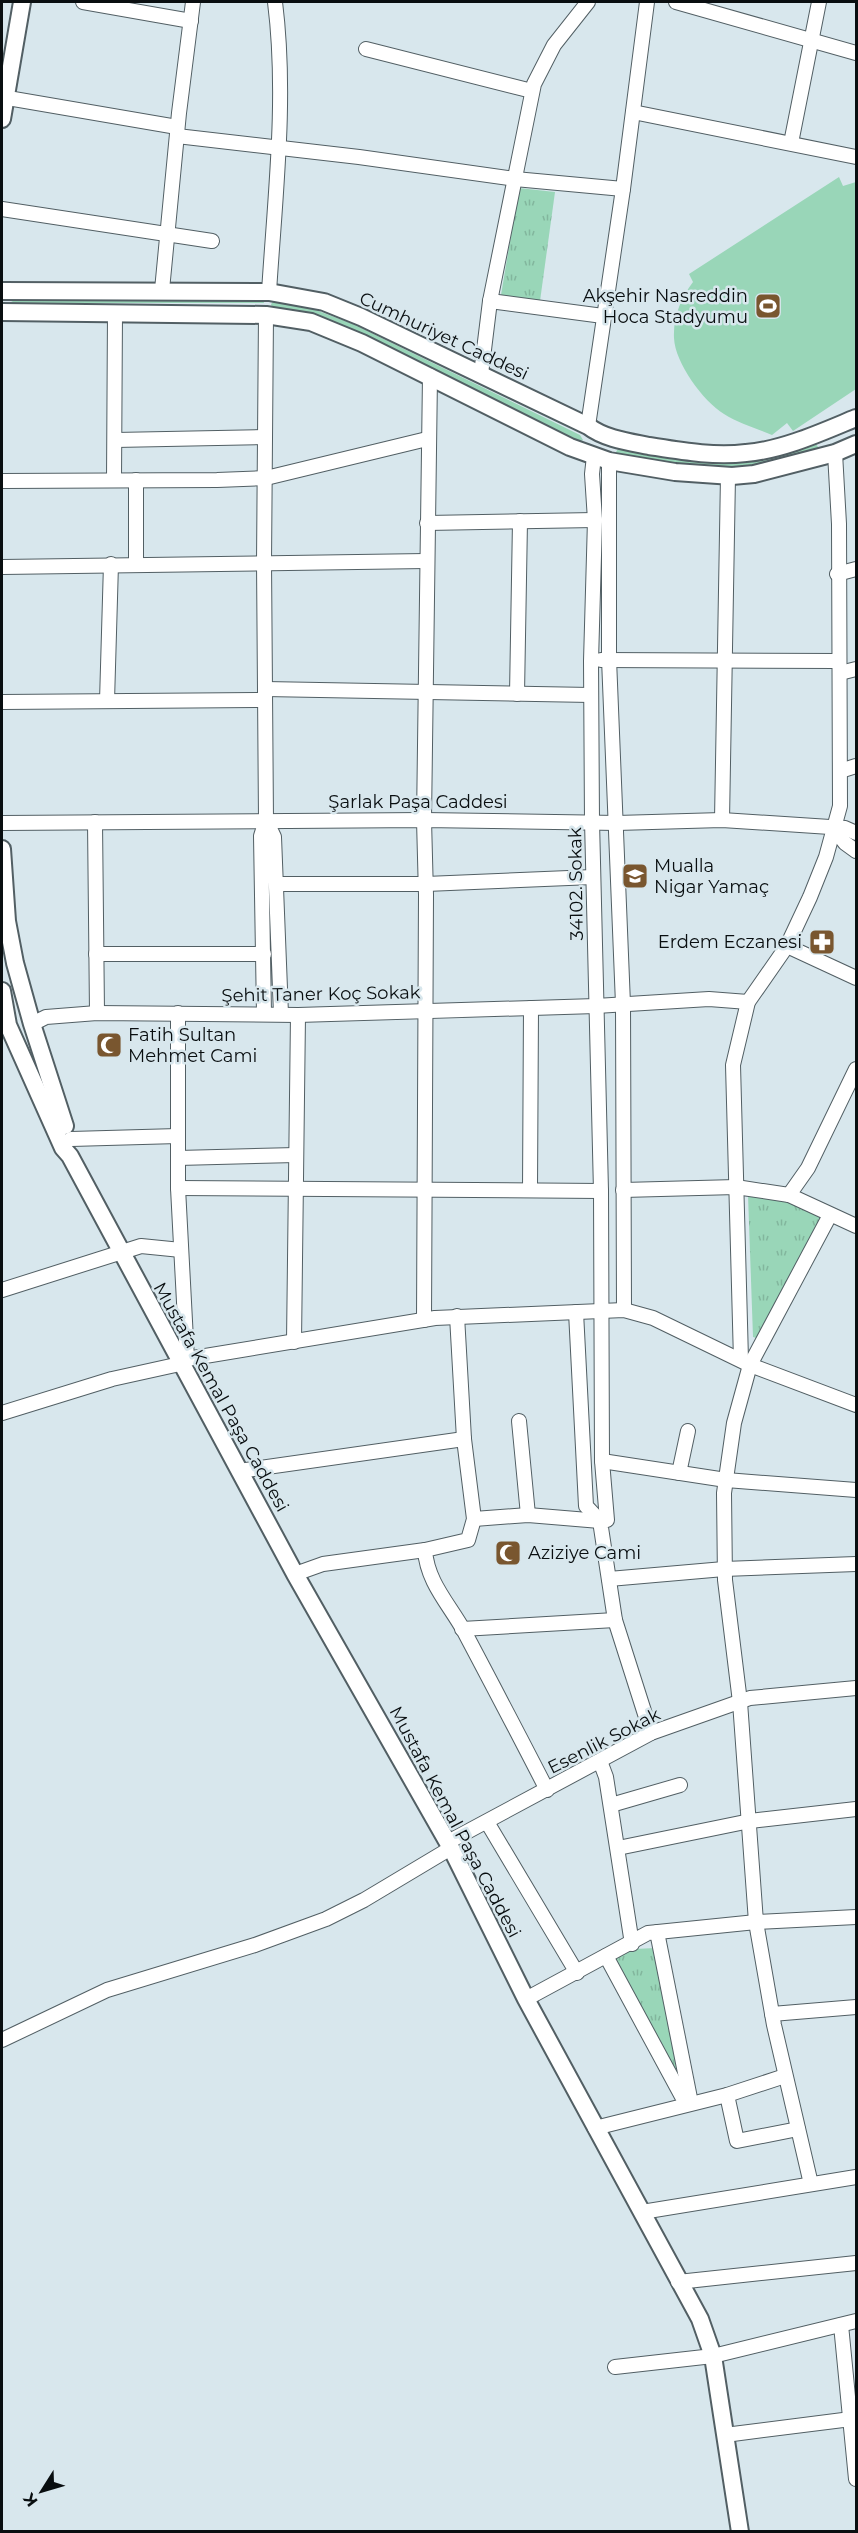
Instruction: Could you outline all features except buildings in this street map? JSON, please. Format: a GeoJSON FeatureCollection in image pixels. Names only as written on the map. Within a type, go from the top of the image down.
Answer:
{"type":"FeatureCollection","features":[{"type":"Feature","properties":{"kind":"main road"},"geometry":{"type":"LineString","coordinates":[[2,119],[3,97],[22,2]]}},
{"type":"Feature","properties":{"kind":"main road","name":"Cumhuriyet Caddesi"},"geometry":{"type":"LineString","coordinates":[[2,291],[269,292],[309,298],[340,308],[595,430],[623,441],[669,449],[728,454],[757,452],[825,431],[856,418]]}},
{"type":"Feature","properties":{"kind":"main road"},"geometry":{"type":"LineString","coordinates":[[266,315],[269,292]]}},
{"type":"Feature","properties":{"kind":"main road"},"geometry":{"type":"LineString","coordinates":[[2,312],[266,315],[323,326],[430,376],[570,447],[601,458],[675,472],[728,476],[754,474],[834,453],[856,444]]}},
{"type":"Feature","properties":{"kind":"main road"},"geometry":{"type":"LineString","coordinates":[[595,430],[601,458]]}},
{"type":"Feature","properties":{"kind":"main road"},"geometry":{"type":"LineString","coordinates":[[825,431],[834,453]]}},
{"type":"Feature","properties":{"kind":"main road","name":"Mustafa Kemal Paşa Caddesi"},"geometry":{"type":"LineString","coordinates":[[2,849],[7,921],[15,963],[35,1017],[70,1147],[120,1251],[183,1361],[295,1574],[449,1845],[526,1999],[700,2319],[713,2356],[740,2532]]}},
{"type":"Feature","properties":{"kind":"main road","name":"Mustafa Kemal Paşa Caddesi"},"geometry":{"type":"LineString","coordinates":[[2,991],[4,1019],[63,1148],[70,1147]]}},
{"type":"Feature","properties":{"kind":"main road"},"geometry":{"type":"LineString","coordinates":[[4,1019],[35,1017]]}},
{"type":"Feature","properties":{"kind":"street"},"geometry":{"type":"LineString","coordinates":[[83,2],[191,21]]}},
{"type":"Feature","properties":{"kind":"street"},"geometry":{"type":"LineString","coordinates":[[162,290],[177,131],[193,2]]}},
{"type":"Feature","properties":{"kind":"street"},"geometry":{"type":"LineString","coordinates":[[269,292],[278,149],[280,38],[275,2]]}},
{"type":"Feature","properties":{"kind":"street"},"geometry":{"type":"LineString","coordinates":[[481,374],[490,301],[534,84],[554,45],[588,2]]}},
{"type":"Feature","properties":{"kind":"street"},"geometry":{"type":"LineString","coordinates":[[595,430],[603,316],[624,189],[647,2]]}},
{"type":"Feature","properties":{"kind":"street"},"geometry":{"type":"LineString","coordinates":[[676,2],[716,7],[856,53]]}},
{"type":"Feature","properties":{"kind":"street"},"geometry":{"type":"LineString","coordinates":[[790,143],[819,2]]}},
{"type":"Feature","properties":{"kind":"street"},"geometry":{"type":"LineString","coordinates":[[366,49],[532,91]]}},
{"type":"Feature","properties":{"kind":"street"},"geometry":{"type":"LineString","coordinates":[[3,97],[278,149],[359,157],[515,179],[624,189]]}},
{"type":"Feature","properties":{"kind":"street"},"geometry":{"type":"LineString","coordinates":[[633,112],[856,157]]}},
{"type":"Feature","properties":{"kind":"street"},"geometry":{"type":"LineString","coordinates":[[2,209],[167,236],[212,241]]}},
{"type":"Feature","properties":{"kind":"street"},"geometry":{"type":"LineString","coordinates":[[490,301],[603,316]]}},
{"type":"Feature","properties":{"kind":"street"},"geometry":{"type":"LineString","coordinates":[[114,480],[115,313]]}},
{"type":"Feature","properties":{"kind":"street"},"geometry":{"type":"LineString","coordinates":[[264,1014],[261,836],[266,820],[264,562],[266,315]]}},
{"type":"Feature","properties":{"kind":"street"},"geometry":{"type":"LineString","coordinates":[[424,1320],[426,884],[424,820],[430,376]]}},
{"type":"Feature","properties":{"kind":"street"},"geometry":{"type":"LineString","coordinates":[[114,440],[265,437]]}},
{"type":"Feature","properties":{"kind":"street"},"geometry":{"type":"LineString","coordinates":[[2,481],[266,478],[428,439]]}},
{"type":"Feature","properties":{"kind":"street"},"geometry":{"type":"LineString","coordinates":[[811,2184],[785,2076],[756,1922],[740,1702],[724,1569],[724,1493],[746,1362],[736,1187],[733,1065],[748,1002],[787,946],[818,878],[839,812],[837,574],[839,524],[834,453]]}},
{"type":"Feature","properties":{"kind":"street"},"geometry":{"type":"LineString","coordinates":[[601,458],[623,1004],[624,1310]]}},
{"type":"Feature","properties":{"kind":"street","name":"34102. Sokak"},"geometry":{"type":"LineString","coordinates":[[600,1521],[607,1520],[602,1461],[601,1191],[593,878],[591,661],[594,520],[592,474],[601,458]]}},
{"type":"Feature","properties":{"kind":"street"},"geometry":{"type":"LineString","coordinates":[[722,820],[728,476]]}},
{"type":"Feature","properties":{"kind":"street"},"geometry":{"type":"LineString","coordinates":[[136,480],[136,564]]}},
{"type":"Feature","properties":{"kind":"street"},"geometry":{"type":"LineString","coordinates":[[427,523],[594,520]]}},
{"type":"Feature","properties":{"kind":"street"},"geometry":{"type":"LineString","coordinates":[[517,694],[519,521]]}},
{"type":"Feature","properties":{"kind":"street"},"geometry":{"type":"LineString","coordinates":[[2,567],[426,561]]}},
{"type":"Feature","properties":{"kind":"street"},"geometry":{"type":"LineString","coordinates":[[107,702],[111,564]]}},
{"type":"Feature","properties":{"kind":"street"},"geometry":{"type":"LineString","coordinates":[[837,574],[856,569]]}},
{"type":"Feature","properties":{"kind":"street"},"geometry":{"type":"LineString","coordinates":[[591,661],[609,659],[725,661],[856,669]]}},
{"type":"Feature","properties":{"kind":"street"},"geometry":{"type":"LineString","coordinates":[[2,702],[107,702],[265,695],[425,692],[591,695]]}},
{"type":"Feature","properties":{"kind":"street"},"geometry":{"type":"LineString","coordinates":[[840,771],[856,766]]}},
{"type":"Feature","properties":{"kind":"street"},"geometry":{"type":"LineString","coordinates":[[266,820],[274,837],[281,1014]]}},
{"type":"Feature","properties":{"kind":"street","name":"Şarlak Paşa Caddesi"},"geometry":{"type":"LineString","coordinates":[[2,823],[424,820],[617,823],[722,820],[845,828],[856,833]]}},
{"type":"Feature","properties":{"kind":"street"},"geometry":{"type":"LineString","coordinates":[[95,822],[97,1012]]}},
{"type":"Feature","properties":{"kind":"street"},"geometry":{"type":"LineString","coordinates":[[834,829],[845,843],[856,851]]}},
{"type":"Feature","properties":{"kind":"street"},"geometry":{"type":"LineString","coordinates":[[276,885],[426,884],[593,878]]}},
{"type":"Feature","properties":{"kind":"street"},"geometry":{"type":"LineString","coordinates":[[787,946],[856,978]]}},
{"type":"Feature","properties":{"kind":"street"},"geometry":{"type":"LineString","coordinates":[[96,954],[264,954]]}},
{"type":"Feature","properties":{"kind":"street","name":"Şehit Taner Koç Sokak"},"geometry":{"type":"LineString","coordinates":[[35,1017],[97,1012],[298,1015],[596,1006],[709,999],[748,1002]]}},
{"type":"Feature","properties":{"kind":"street"},"geometry":{"type":"LineString","coordinates":[[530,1190],[531,1008]]}},
{"type":"Feature","properties":{"kind":"street"},"geometry":{"type":"LineString","coordinates":[[178,1013],[178,1188],[183,1361]]}},
{"type":"Feature","properties":{"kind":"street"},"geometry":{"type":"LineString","coordinates":[[294,1342],[298,1015]]}},
{"type":"Feature","properties":{"kind":"street"},"geometry":{"type":"LineString","coordinates":[[789,1195],[850,1098],[856,1070]]}},
{"type":"Feature","properties":{"kind":"street"},"geometry":{"type":"LineString","coordinates":[[70,1147],[178,1136]]}},
{"type":"Feature","properties":{"kind":"street"},"geometry":{"type":"LineString","coordinates":[[178,1158],[296,1155]]}},
{"type":"Feature","properties":{"kind":"street"},"geometry":{"type":"LineString","coordinates":[[623,1190],[736,1187],[789,1195],[856,1227]]}},
{"type":"Feature","properties":{"kind":"street"},"geometry":{"type":"LineString","coordinates":[[178,1188],[601,1191]]}},
{"type":"Feature","properties":{"kind":"street"},"geometry":{"type":"LineString","coordinates":[[746,1362],[830,1215]]}},
{"type":"Feature","properties":{"kind":"street"},"geometry":{"type":"LineString","coordinates":[[2,1290],[141,1246],[181,1250]]}},
{"type":"Feature","properties":{"kind":"street"},"geometry":{"type":"LineString","coordinates":[[2,1413],[112,1379],[183,1361],[424,1320],[457,1316],[624,1310],[671,1325],[746,1362],[856,1405]]}},
{"type":"Feature","properties":{"kind":"street"},"geometry":{"type":"LineString","coordinates":[[576,1312],[586,1506],[600,1521],[615,1620],[651,1733]]}},
{"type":"Feature","properties":{"kind":"street"},"geometry":{"type":"LineString","coordinates":[[295,1574],[323,1564],[425,1550],[468,1540],[474,1519],[465,1439],[457,1316]]}},
{"type":"Feature","properties":{"kind":"street"},"geometry":{"type":"LineString","coordinates":[[519,1420],[528,1515]]}},
{"type":"Feature","properties":{"kind":"street"},"geometry":{"type":"LineString","coordinates":[[679,1473],[688,1431]]}},
{"type":"Feature","properties":{"kind":"street"},"geometry":{"type":"LineString","coordinates":[[239,1471],[465,1439]]}},
{"type":"Feature","properties":{"kind":"street"},"geometry":{"type":"LineString","coordinates":[[602,1461],[726,1480],[856,1490]]}},
{"type":"Feature","properties":{"kind":"street"},"geometry":{"type":"LineString","coordinates":[[474,1519],[528,1515],[600,1521]]}},
{"type":"Feature","properties":{"kind":"street"},"geometry":{"type":"LineString","coordinates":[[425,1550],[426,1566],[433,1582],[462,1629],[547,1790]]}},
{"type":"Feature","properties":{"kind":"street"},"geometry":{"type":"LineString","coordinates":[[609,1579],[724,1569],[856,1564]]}},
{"type":"Feature","properties":{"kind":"street"},"geometry":{"type":"LineString","coordinates":[[462,1629],[615,1620]]}},
{"type":"Feature","properties":{"kind":"street","name":"Esenlik Sokak"},"geometry":{"type":"LineString","coordinates":[[2,2040],[107,1990],[255,1945],[326,1919],[364,1900],[487,1822],[651,1733],[750,1698],[856,1688]]}},
{"type":"Feature","properties":{"kind":"street"},"geometry":{"type":"LineString","coordinates":[[600,1761],[606,1777],[611,1805],[632,1944]]}},
{"type":"Feature","properties":{"kind":"street"},"geometry":{"type":"LineString","coordinates":[[611,1805],[680,1785]]}},
{"type":"Feature","properties":{"kind":"street"},"geometry":{"type":"LineString","coordinates":[[618,1848],[750,1821],[856,1809]]}},
{"type":"Feature","properties":{"kind":"street"},"geometry":{"type":"LineString","coordinates":[[487,1822],[577,1974]]}},
{"type":"Feature","properties":{"kind":"street"},"geometry":{"type":"LineString","coordinates":[[526,1999],[577,1974],[648,1933],[756,1922],[856,1917]]}},
{"type":"Feature","properties":{"kind":"street"},"geometry":{"type":"LineString","coordinates":[[657,1932],[689,2104]]}},
{"type":"Feature","properties":{"kind":"street"},"geometry":{"type":"LineString","coordinates":[[606,1956],[689,2104]]}},
{"type":"Feature","properties":{"kind":"street"},"geometry":{"type":"LineString","coordinates":[[772,2014],[856,2007]]}},
{"type":"Feature","properties":{"kind":"street"},"geometry":{"type":"LineString","coordinates":[[595,2128],[728,2095],[785,2076]]}},
{"type":"Feature","properties":{"kind":"street"},"geometry":{"type":"LineString","coordinates":[[728,2095],[737,2141],[798,2129]]}},
{"type":"Feature","properties":{"kind":"street"},"geometry":{"type":"LineString","coordinates":[[642,2212],[856,2177]]}},
{"type":"Feature","properties":{"kind":"street"},"geometry":{"type":"LineString","coordinates":[[678,2282],[856,2264]]}},
{"type":"Feature","properties":{"kind":"street"},"geometry":{"type":"LineString","coordinates":[[615,2367],[713,2356],[856,2321]]}},
{"type":"Feature","properties":{"kind":"street"},"geometry":{"type":"LineString","coordinates":[[841,2325],[856,2479]]}},
{"type":"Feature","properties":{"kind":"street"},"geometry":{"type":"LineString","coordinates":[[725,2435],[851,2419]]}},
{"type":"Feature","properties":{"kind":"green space","name":"Akşehir Nasreddin Hoca Stadyumu"},"geometry":{"type":"Polygon","coordinates":[[[839,177],[843,186],[856,182],[856,389],[793,431],[787,423],[772,435],[724,414],[699,391],[679,359],[674,338],[676,315],[681,301],[693,282],[689,274],[839,177]]]}},
{"type":"Feature","properties":{"kind":"green space"},"geometry":{"type":"Polygon","coordinates":[[[519,188],[555,192],[540,301],[501,295],[519,188]]]}},
{"type":"Feature","properties":{"kind":"green space"},"geometry":{"type":"Polygon","coordinates":[[[100,298],[263,299],[264,303],[9,303],[100,298]]]}},
{"type":"Feature","properties":{"kind":"green space"},"geometry":{"type":"Polygon","coordinates":[[[273,302],[313,309],[353,324],[580,435],[583,440],[579,442],[334,322],[304,313],[272,308],[273,302]]]}},
{"type":"Feature","properties":{"kind":"green space"},"geometry":{"type":"Polygon","coordinates":[[[815,443],[819,448],[817,450],[747,469],[684,466],[616,455],[618,449],[684,459],[734,463],[765,459],[815,443]]]}},
{"type":"Feature","properties":{"kind":"green space"},"geometry":{"type":"Polygon","coordinates":[[[748,1195],[786,1199],[821,1218],[760,1339],[753,1337],[748,1195]]]}},
{"type":"Feature","properties":{"kind":"green space"},"geometry":{"type":"Polygon","coordinates":[[[655,1948],[684,2089],[615,1958],[635,1949],[655,1948]]]}},
{"type":"Feature","properties":{"kind":"place","name":"Akşehir Nasreddin Hoca Stadyumu"},"geometry":{"type":"Point","coordinates":[768,306]}},
{"type":"Feature","properties":{"kind":"place","name":"Mualla Nigar Yamaç"},"geometry":{"type":"Point","coordinates":[635,876]}},
{"type":"Feature","properties":{"kind":"place","name":"Erdem Eczanesi"},"geometry":{"type":"Point","coordinates":[822,942]}},
{"type":"Feature","properties":{"kind":"place","name":"Fatih Sultan Mehmet Cami"},"geometry":{"type":"Point","coordinates":[109,1045]}},
{"type":"Feature","properties":{"kind":"place","name":"Aziziye Cami"},"geometry":{"type":"Point","coordinates":[508,1553]}}]}
